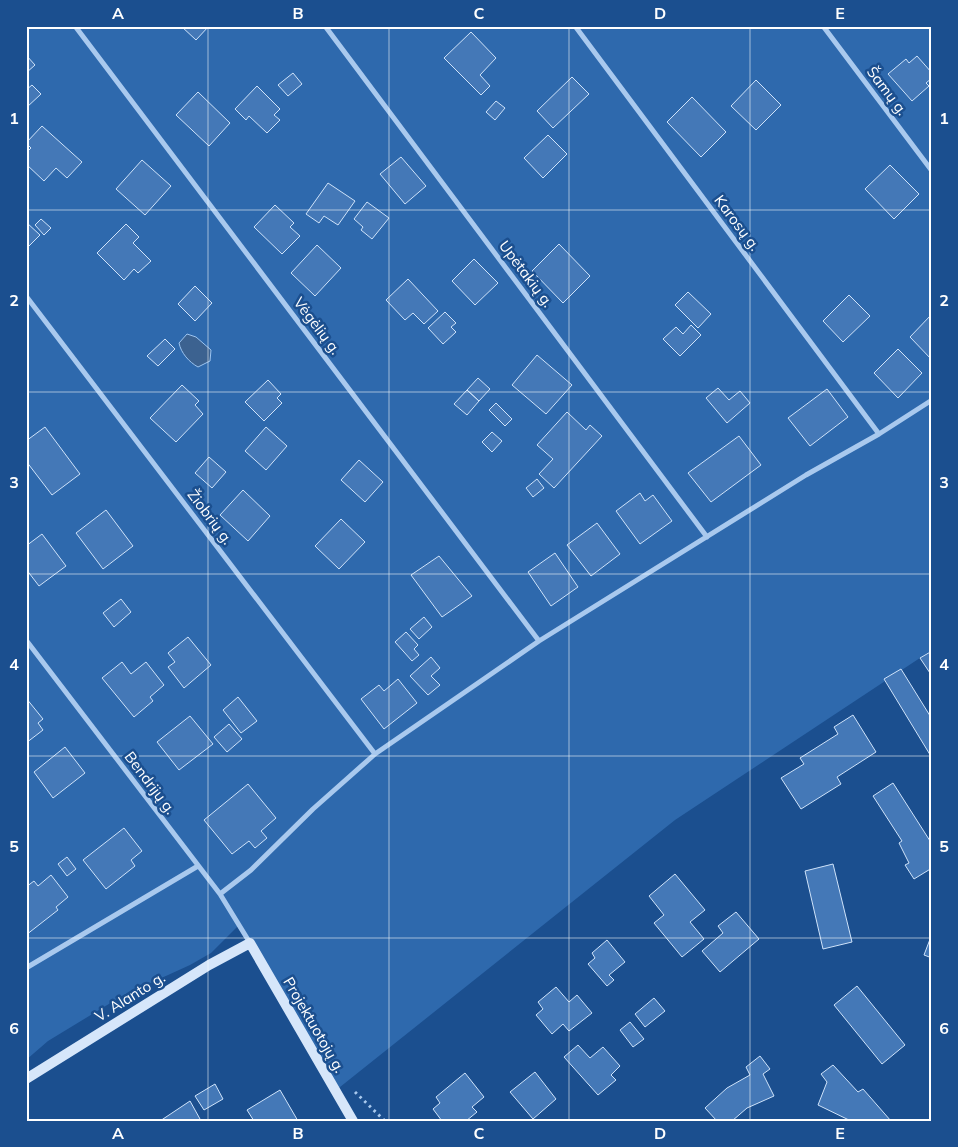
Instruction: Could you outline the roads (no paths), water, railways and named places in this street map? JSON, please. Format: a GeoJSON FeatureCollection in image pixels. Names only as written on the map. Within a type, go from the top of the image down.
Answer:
{"type":"FeatureCollection","features":[{"type":"Feature","properties":{"kind":"main road","name":"V. Alanto g."},"geometry":{"type":"LineString","coordinates":[[26,1079],[250,943]]}},
{"type":"Feature","properties":{"kind":"main road","name":"Projektuotojų g."},"geometry":{"type":"LineString","coordinates":[[250,943],[353,1121]]}},
{"type":"Feature","properties":{"kind":"street","name":"Vėgėlių g."},"geometry":{"type":"LineString","coordinates":[[75,26],[539,641]]}},
{"type":"Feature","properties":{"kind":"street","name":"Upėtakių g."},"geometry":{"type":"LineString","coordinates":[[325,26],[707,537]]}},
{"type":"Feature","properties":{"kind":"street","name":"Karosų g."},"geometry":{"type":"LineString","coordinates":[[575,26],[879,434]]}},
{"type":"Feature","properties":{"kind":"street","name":"Šamų g."},"geometry":{"type":"LineString","coordinates":[[823,26],[932,171]]}},
{"type":"Feature","properties":{"kind":"street","name":"Žiobrių g."},"geometry":{"type":"LineString","coordinates":[[26,296],[375,754]]}},
{"type":"Feature","properties":{"kind":"street"},"geometry":{"type":"LineString","coordinates":[[220,894],[251,870],[312,809],[375,754],[539,641],[806,475],[879,434],[932,400]]}},
{"type":"Feature","properties":{"kind":"street","name":"Bendrijų g."},"geometry":{"type":"LineString","coordinates":[[26,640],[220,894],[250,943]]}},
{"type":"Feature","properties":{"kind":"street"},"geometry":{"type":"LineString","coordinates":[[26,968],[198,866]]}}]}
